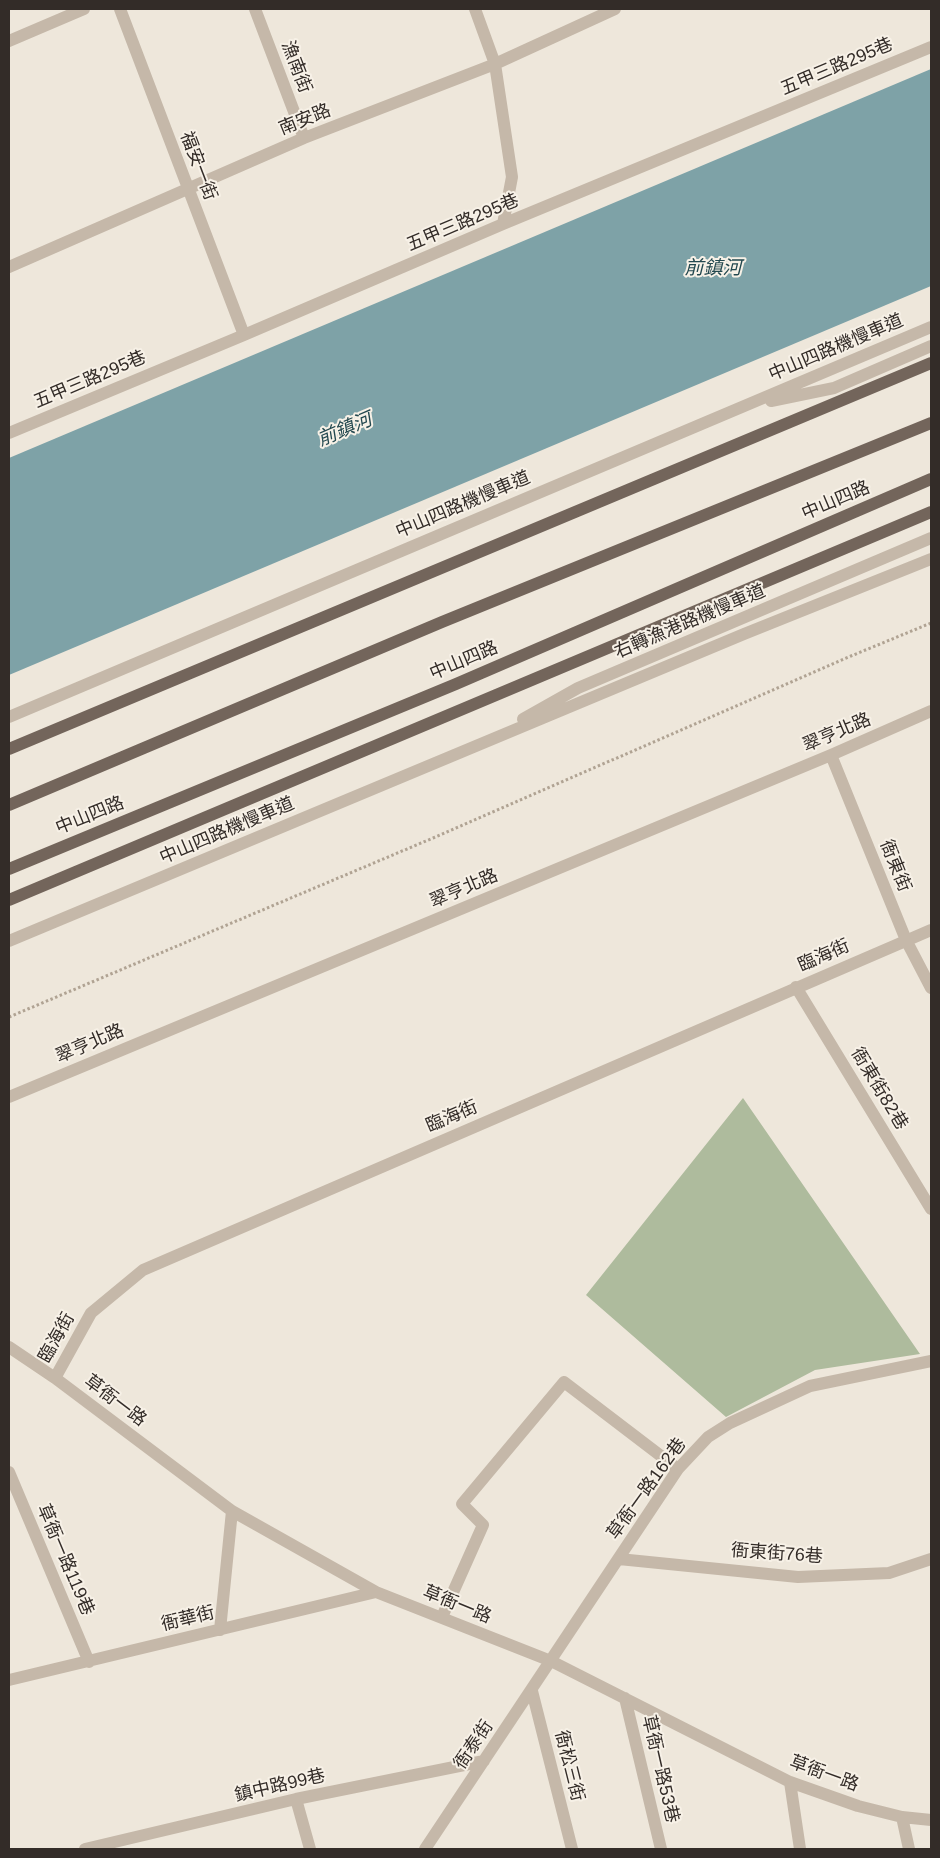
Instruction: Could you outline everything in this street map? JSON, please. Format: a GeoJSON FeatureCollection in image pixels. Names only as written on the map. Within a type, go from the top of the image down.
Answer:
{"type":"FeatureCollection","features":[{"type":"Feature","properties":{"kind":"main road"},"geometry":{"type":"LineString","coordinates":[[9,749],[931,363]]}},
{"type":"Feature","properties":{"kind":"main road","name":"中山四路"},"geometry":{"type":"LineString","coordinates":[[9,805],[451,618],[931,423]]}},
{"type":"Feature","properties":{"kind":"main road","name":"中山四路"},"geometry":{"type":"LineString","coordinates":[[9,868],[456,684],[931,479]]}},
{"type":"Feature","properties":{"kind":"main road"},"geometry":{"type":"LineString","coordinates":[[9,900],[931,512]]}},
{"type":"Feature","properties":{"kind":"street"},"geometry":{"type":"LineString","coordinates":[[9,41],[84,9]]}},
{"type":"Feature","properties":{"kind":"street","name":"福安一街"},"geometry":{"type":"LineString","coordinates":[[120,9],[244,335]]}},
{"type":"Feature","properties":{"kind":"street","name":"漁南街"},"geometry":{"type":"LineString","coordinates":[[255,9],[304,138]]}},
{"type":"Feature","properties":{"kind":"street"},"geometry":{"type":"LineString","coordinates":[[475,9],[495,64],[512,177],[503,224]]}},
{"type":"Feature","properties":{"kind":"street","name":"南安路"},"geometry":{"type":"LineString","coordinates":[[9,267],[304,138],[495,64],[615,9]]}},
{"type":"Feature","properties":{"kind":"street","name":"五甲三路295巷"},"geometry":{"type":"LineString","coordinates":[[9,433],[503,224],[931,47]]}},
{"type":"Feature","properties":{"kind":"street","name":"中山四路機慢車道"},"geometry":{"type":"LineString","coordinates":[[9,717],[931,327]]}},
{"type":"Feature","properties":{"kind":"street"},"geometry":{"type":"LineString","coordinates":[[741,407],[834,388],[931,346]]}},
{"type":"Feature","properties":{"kind":"street","name":"右轉漁港路機慢車道"},"geometry":{"type":"LineString","coordinates":[[469,749],[578,688],[931,538]]}},
{"type":"Feature","properties":{"kind":"street","name":"中山四路機慢車道"},"geometry":{"type":"LineString","coordinates":[[9,941],[744,634],[931,559]]}},
{"type":"Feature","properties":{"kind":"street","name":"翠亨北路"},"geometry":{"type":"LineString","coordinates":[[9,1097],[831,755],[931,711]]}},
{"type":"Feature","properties":{"kind":"street","name":"衙東街"},"geometry":{"type":"LineString","coordinates":[[831,755],[906,940],[931,988]]}},
{"type":"Feature","properties":{"kind":"street","name":"臨海街"},"geometry":{"type":"LineString","coordinates":[[55,1378],[91,1313],[143,1270],[931,930]]}},
{"type":"Feature","properties":{"kind":"street","name":"衙東街82巷"},"geometry":{"type":"LineString","coordinates":[[796,987],[931,1209]]}},
{"type":"Feature","properties":{"kind":"street","name":"草衙一路"},"geometry":{"type":"LineString","coordinates":[[9,1346],[55,1378],[232,1511],[376,1592],[551,1661],[790,1782],[858,1806],[902,1817],[931,1820]]}},
{"type":"Feature","properties":{"kind":"street","name":"草衙一路162巷"},"geometry":{"type":"LineString","coordinates":[[551,1661],[678,1470],[708,1437],[730,1423],[810,1386],[931,1361]]}},
{"type":"Feature","properties":{"kind":"street"},"geometry":{"type":"LineString","coordinates":[[442,1618],[483,1525],[462,1504],[564,1382],[678,1470]]}},
{"type":"Feature","properties":{"kind":"street","name":"草衙一路119巷"},"geometry":{"type":"LineString","coordinates":[[9,1472],[89,1662]]}},
{"type":"Feature","properties":{"kind":"street"},"geometry":{"type":"LineString","coordinates":[[220,1630],[232,1511]]}},
{"type":"Feature","properties":{"kind":"street","name":"衙東街76巷"},"geometry":{"type":"LineString","coordinates":[[619,1559],[798,1577],[889,1573],[931,1559]]}},
{"type":"Feature","properties":{"kind":"street","name":"衙華街"},"geometry":{"type":"LineString","coordinates":[[9,1680],[376,1592]]}},
{"type":"Feature","properties":{"kind":"street","name":"衙泰街"},"geometry":{"type":"LineString","coordinates":[[425,1849],[551,1661]]}},
{"type":"Feature","properties":{"kind":"street","name":"衙松三街"},"geometry":{"type":"LineString","coordinates":[[532,1691],[572,1849]]}},
{"type":"Feature","properties":{"kind":"street","name":"草衙一路53巷"},"geometry":{"type":"LineString","coordinates":[[626,1698],[661,1849]]}},
{"type":"Feature","properties":{"kind":"street","name":"鎮中路99巷"},"geometry":{"type":"LineString","coordinates":[[85,1849],[296,1799],[484,1761]]}},
{"type":"Feature","properties":{"kind":"street"},"geometry":{"type":"LineString","coordinates":[[790,1782],[800,1849]]}},
{"type":"Feature","properties":{"kind":"street"},"geometry":{"type":"LineString","coordinates":[[296,1799],[310,1849]]}},
{"type":"Feature","properties":{"kind":"street"},"geometry":{"type":"LineString","coordinates":[[902,1817],[909,1849]]}},
{"type":"Feature","properties":{"kind":"path"},"geometry":{"type":"LineString","coordinates":[[9,1017],[434,838],[931,623]]}},
{"type":"Feature","properties":{"kind":"green space"},"geometry":{"type":"Polygon","coordinates":[[[743,1098],[920,1354],[815,1370],[726,1417],[586,1295],[743,1098]]]}},
{"type":"Feature","properties":{"kind":"water","name":"前鎮河"},"geometry":{"type":"Polygon","coordinates":[[[931,69],[931,286],[9,675],[9,458],[931,69]]]}}]}
